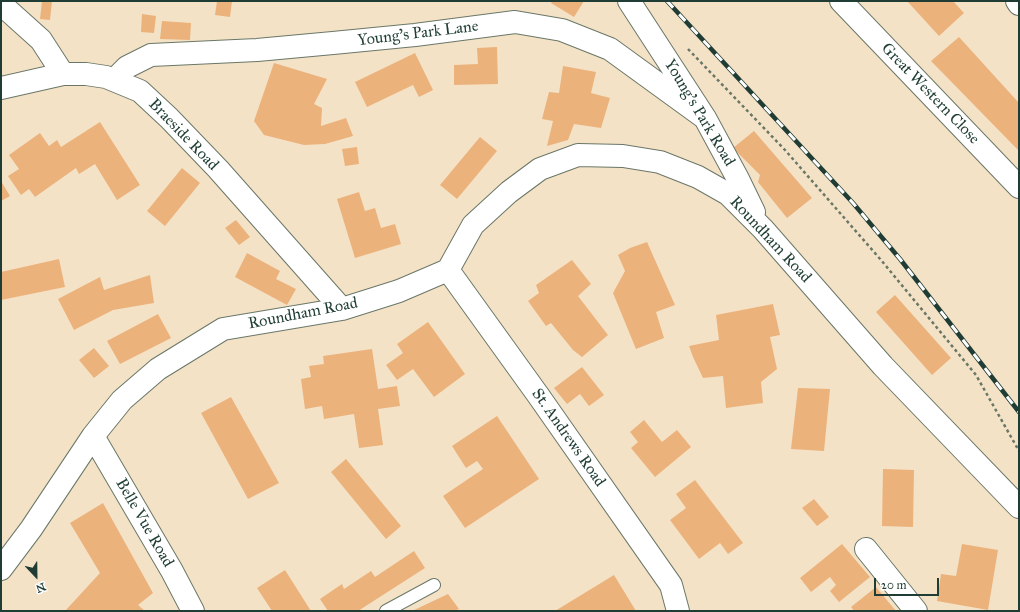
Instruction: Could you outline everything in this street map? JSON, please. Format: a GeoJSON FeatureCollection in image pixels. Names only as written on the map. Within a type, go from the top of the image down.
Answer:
{"type":"FeatureCollection","features":[{"type":"Feature","properties":{"kind":"street","name":"Young's Park Road"},"geometry":{"type":"LineString","coordinates":[[629,1],[705,118],[738,179],[762,230]]}},
{"type":"Feature","properties":{"kind":"street","name":"Great Western Close"},"geometry":{"type":"LineString","coordinates":[[841,1],[1019,188]]}},
{"type":"Feature","properties":{"kind":"street"},"geometry":{"type":"LineString","coordinates":[[1,4],[41,40],[63,74]]}},
{"type":"Feature","properties":{"kind":"street","name":"Young's Park Lane"},"geometry":{"type":"LineString","coordinates":[[114,80],[127,67],[151,55],[257,50],[415,35],[515,22],[562,30],[610,49],[705,118]]}},
{"type":"Feature","properties":{"kind":"street","name":"Braeside Road"},"geometry":{"type":"LineString","coordinates":[[1,88],[63,74],[99,76],[114,80],[140,91],[169,118],[223,175],[342,309]]}},
{"type":"Feature","properties":{"kind":"street","name":"Roundham Road"},"geometry":{"type":"LineString","coordinates":[[1,569],[31,529],[93,436],[122,400],[158,369],[223,329],[342,309],[399,291],[448,270],[473,225],[509,192],[540,170],[578,155],[631,158],[660,162],[698,177],[728,194],[883,366],[1019,506]]}},
{"type":"Feature","properties":{"kind":"street","name":"St. Andrews Road"},"geometry":{"type":"LineString","coordinates":[[448,270],[538,395],[671,586],[678,611]]}},
{"type":"Feature","properties":{"kind":"street","name":"Belle Vue Road"},"geometry":{"type":"LineString","coordinates":[[93,436],[172,571],[193,611]]}},
{"type":"Feature","properties":{"kind":"street"},"geometry":{"type":"LineString","coordinates":[[866,549],[916,611]]}},
{"type":"Feature","properties":{"kind":"lane"},"geometry":{"type":"LineString","coordinates":[[386,611],[434,585]]}},
{"type":"Feature","properties":{"kind":"path"},"geometry":{"type":"LineString","coordinates":[[686,47],[785,150],[881,260],[976,375],[1019,451]]}},
{"type":"Feature","properties":{"kind":"building"},"geometry":{"type":"Polygon","coordinates":[[[42,1],[52,1],[50,20],[40,19],[42,1]]]}},
{"type":"Feature","properties":{"kind":"building"},"geometry":{"type":"Polygon","coordinates":[[[217,1],[232,1],[230,17],[215,15],[217,1]]]}},
{"type":"Feature","properties":{"kind":"building"},"geometry":{"type":"Polygon","coordinates":[[[552,1],[584,1],[574,17],[551,3],[552,1]]]}},
{"type":"Feature","properties":{"kind":"building"},"geometry":{"type":"Polygon","coordinates":[[[907,1],[953,1],[964,13],[939,36],[907,1]]]}},
{"type":"Feature","properties":{"kind":"building"},"geometry":{"type":"Polygon","coordinates":[[[142,14],[156,16],[154,33],[141,32],[142,14]]]}},
{"type":"Feature","properties":{"kind":"building"},"geometry":{"type":"Polygon","coordinates":[[[162,21],[191,23],[190,40],[160,39],[162,21]]]}},
{"type":"Feature","properties":{"kind":"building"},"geometry":{"type":"Polygon","coordinates":[[[959,37],[1019,103],[1019,151],[931,61],[959,37]]]}},
{"type":"Feature","properties":{"kind":"building"},"geometry":{"type":"Polygon","coordinates":[[[497,47],[498,84],[454,85],[454,65],[478,64],[477,48],[497,47]]]}},
{"type":"Feature","properties":{"kind":"building"},"geometry":{"type":"Polygon","coordinates":[[[415,53],[433,90],[419,97],[413,85],[367,107],[355,82],[415,53]]]}},
{"type":"Feature","properties":{"kind":"building"},"geometry":{"type":"Polygon","coordinates":[[[274,63],[327,79],[314,104],[322,108],[321,126],[346,118],[353,136],[325,144],[304,145],[264,135],[254,121],[274,63]]]}},
{"type":"Feature","properties":{"kind":"building"},"geometry":{"type":"Polygon","coordinates":[[[563,66],[596,72],[591,93],[610,98],[601,128],[574,124],[568,140],[547,146],[553,121],[542,119],[549,92],[559,93],[563,66]]]}},
{"type":"Feature","properties":{"kind":"building"},"geometry":{"type":"Polygon","coordinates":[[[100,122],[140,185],[117,200],[95,164],[79,174],[76,168],[35,197],[29,189],[21,195],[8,176],[19,169],[9,155],[40,133],[49,146],[57,140],[61,147],[100,122]]]}},
{"type":"Feature","properties":{"kind":"building"},"geometry":{"type":"Polygon","coordinates":[[[754,131],[812,198],[787,218],[758,182],[760,175],[733,148],[754,131]]]}},
{"type":"Feature","properties":{"kind":"building"},"geometry":{"type":"Polygon","coordinates":[[[480,137],[497,151],[457,199],[440,185],[480,137]]]}},
{"type":"Feature","properties":{"kind":"building"},"geometry":{"type":"Polygon","coordinates":[[[357,147],[359,164],[345,166],[342,149],[357,147]]]}},
{"type":"Feature","properties":{"kind":"building"},"geometry":{"type":"Polygon","coordinates":[[[182,168],[200,183],[165,226],[147,211],[182,168]]]}},
{"type":"Feature","properties":{"kind":"building"},"geometry":{"type":"Polygon","coordinates":[[[1,181],[10,196],[1,201],[1,181]]]}},
{"type":"Feature","properties":{"kind":"building"},"geometry":{"type":"Polygon","coordinates":[[[359,192],[365,211],[375,208],[381,228],[395,224],[401,244],[355,258],[337,199],[359,192]]]}},
{"type":"Feature","properties":{"kind":"building"},"geometry":{"type":"Polygon","coordinates":[[[236,220],[250,237],[239,245],[225,228],[236,220]]]}},
{"type":"Feature","properties":{"kind":"building"},"geometry":{"type":"Polygon","coordinates":[[[647,242],[675,305],[656,312],[664,338],[636,349],[613,293],[625,271],[618,255],[630,248],[647,242]]]}},
{"type":"Feature","properties":{"kind":"building"},"geometry":{"type":"Polygon","coordinates":[[[247,253],[280,271],[276,279],[296,289],[287,305],[235,277],[247,253]]]}},
{"type":"Feature","properties":{"kind":"building"},"geometry":{"type":"Polygon","coordinates":[[[59,259],[65,287],[1,300],[1,272],[59,259]]]}},
{"type":"Feature","properties":{"kind":"building"},"geometry":{"type":"Polygon","coordinates":[[[572,260],[591,284],[578,296],[608,335],[582,357],[573,350],[551,323],[546,326],[528,301],[539,293],[536,285],[572,260]]]}},
{"type":"Feature","properties":{"kind":"building"},"geometry":{"type":"Polygon","coordinates":[[[150,275],[154,303],[113,310],[74,330],[58,299],[100,277],[104,290],[150,275]]]}},
{"type":"Feature","properties":{"kind":"building"},"geometry":{"type":"Polygon","coordinates":[[[895,295],[951,358],[932,375],[876,312],[895,295]]]}},
{"type":"Feature","properties":{"kind":"building"},"geometry":{"type":"Polygon","coordinates":[[[773,304],[780,335],[770,337],[777,369],[761,382],[763,403],[726,408],[723,376],[703,378],[689,346],[719,340],[716,315],[773,304]]]}},
{"type":"Feature","properties":{"kind":"building"},"geometry":{"type":"Polygon","coordinates":[[[158,314],[171,338],[120,364],[107,341],[158,314]]]}},
{"type":"Feature","properties":{"kind":"building"},"geometry":{"type":"Polygon","coordinates":[[[428,322],[465,374],[434,397],[413,369],[397,380],[386,365],[403,353],[397,344],[428,322]]]}},
{"type":"Feature","properties":{"kind":"building"},"geometry":{"type":"Polygon","coordinates":[[[94,348],[109,366],[94,378],[79,360],[94,348]]]}},
{"type":"Feature","properties":{"kind":"building"},"geometry":{"type":"Polygon","coordinates":[[[372,349],[378,389],[397,386],[400,406],[378,409],[383,445],[359,448],[354,414],[324,419],[322,406],[305,409],[301,379],[311,377],[309,366],[324,364],[323,356],[372,349]]]}},
{"type":"Feature","properties":{"kind":"building"},"geometry":{"type":"Polygon","coordinates":[[[582,367],[604,395],[589,406],[580,394],[567,404],[554,388],[582,367]]]}},
{"type":"Feature","properties":{"kind":"building"},"geometry":{"type":"Polygon","coordinates":[[[798,388],[830,389],[824,451],[791,449],[798,388]]]}},
{"type":"Feature","properties":{"kind":"building"},"geometry":{"type":"Polygon","coordinates":[[[231,397],[279,483],[248,499],[201,413],[231,397]]]}},
{"type":"Feature","properties":{"kind":"building"},"geometry":{"type":"Polygon","coordinates":[[[497,416],[539,479],[465,528],[443,496],[483,469],[477,461],[466,468],[452,446],[497,416]]]}},
{"type":"Feature","properties":{"kind":"building"},"geometry":{"type":"Polygon","coordinates":[[[644,420],[662,442],[677,430],[691,447],[655,477],[631,448],[638,442],[630,432],[644,420]]]}},
{"type":"Feature","properties":{"kind":"building"},"geometry":{"type":"Polygon","coordinates":[[[346,459],[401,526],[386,539],[331,472],[346,459]]]}},
{"type":"Feature","properties":{"kind":"building"},"geometry":{"type":"Polygon","coordinates":[[[883,469],[914,470],[913,527],[882,526],[883,469]]]}},
{"type":"Feature","properties":{"kind":"building"},"geometry":{"type":"Polygon","coordinates":[[[695,480],[743,543],[728,554],[720,543],[699,559],[670,520],[686,508],[676,494],[695,480]]]}},
{"type":"Feature","properties":{"kind":"building"},"geometry":{"type":"Polygon","coordinates":[[[814,499],[829,517],[817,526],[802,508],[814,499]]]}},
{"type":"Feature","properties":{"kind":"building"},"geometry":{"type":"Polygon","coordinates":[[[103,503],[153,593],[138,605],[145,611],[65,611],[100,573],[70,523],[103,503]]]}},
{"type":"Feature","properties":{"kind":"building"},"geometry":{"type":"Polygon","coordinates":[[[842,544],[870,577],[839,602],[830,591],[836,585],[830,577],[811,592],[800,578],[842,544]]]}},
{"type":"Feature","properties":{"kind":"building"},"geometry":{"type":"Polygon","coordinates":[[[962,544],[998,550],[988,610],[937,601],[941,574],[956,576],[962,544]]]}},
{"type":"Feature","properties":{"kind":"building"},"geometry":{"type":"Polygon","coordinates":[[[414,551],[425,568],[358,611],[328,611],[320,599],[342,584],[344,589],[371,571],[375,577],[414,551]]]}},
{"type":"Feature","properties":{"kind":"building"},"geometry":{"type":"Polygon","coordinates":[[[285,570],[311,611],[272,611],[257,588],[285,570]]]}},
{"type":"Feature","properties":{"kind":"building"},"geometry":{"type":"Polygon","coordinates":[[[614,575],[636,611],[555,611],[614,575]]]}},
{"type":"Feature","properties":{"kind":"building"},"geometry":{"type":"Polygon","coordinates":[[[876,587],[896,611],[854,611],[851,607],[876,587]]]}},
{"type":"Feature","properties":{"kind":"building"},"geometry":{"type":"Polygon","coordinates":[[[448,594],[459,609],[454,611],[412,611],[448,594]]]}},
{"type":"Feature","properties":{"kind":"railway"},"geometry":{"type":"LineString","coordinates":[[667,1],[853,203],[900,259],[1019,412]]}}]}
